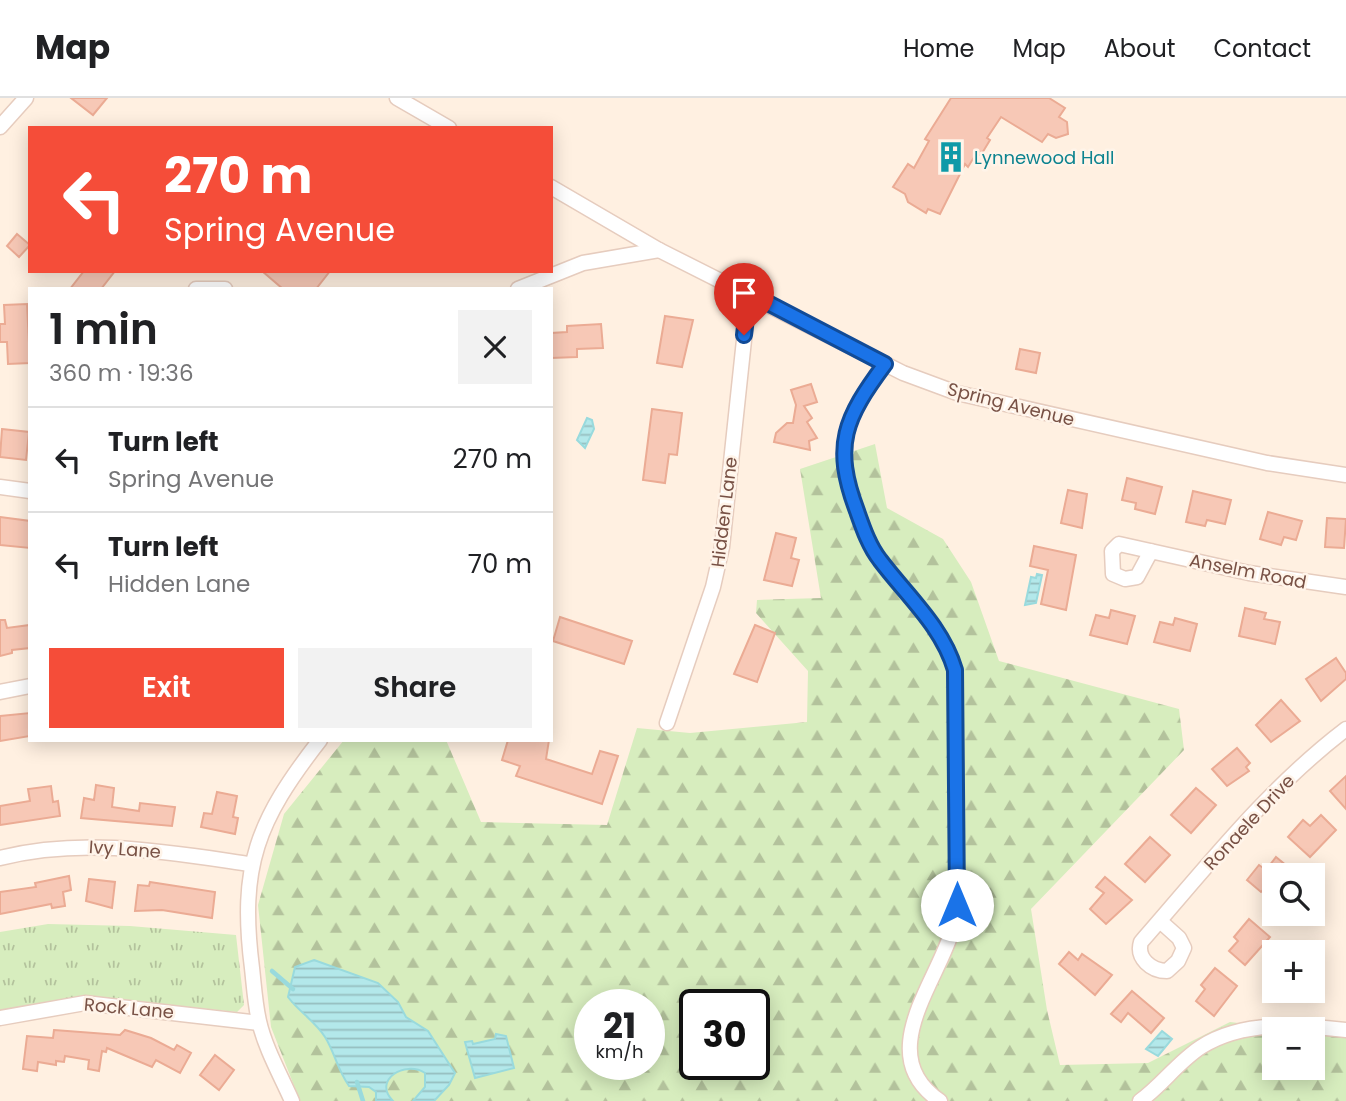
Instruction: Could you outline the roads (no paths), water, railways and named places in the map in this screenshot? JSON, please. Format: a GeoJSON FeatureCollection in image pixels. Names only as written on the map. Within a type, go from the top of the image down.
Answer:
{"type":"FeatureCollection","features":[{"type":"Feature","properties":{"kind":"street"},"geometry":{"type":"LineString","coordinates":[[0,127],[26,98]]}},
{"type":"Feature","properties":{"kind":"street"},"geometry":{"type":"LineString","coordinates":[[397,98],[446,126]]}},
{"type":"Feature","properties":{"kind":"street","name":"Spring Avenue"},"geometry":{"type":"LineString","coordinates":[[553,188],[659,250],[749,293],[885,364],[978,399],[1267,463],[1346,475]]}},
{"type":"Feature","properties":{"kind":"street"},"geometry":{"type":"LineString","coordinates":[[523,287],[583,263],[659,250]]}},
{"type":"Feature","properties":{"kind":"street","name":"Hidden Lane"},"geometry":{"type":"LineString","coordinates":[[667,723],[713,587],[722,547],[749,293]]}},
{"type":"Feature","properties":{"kind":"street"},"geometry":{"type":"LineString","coordinates":[[885,364],[857,402],[847,429],[843,458],[850,491],[878,558],[938,632],[949,651],[955,670],[957,905],[951,932],[912,1020],[909,1040],[911,1058],[919,1077],[940,1101]]}},
{"type":"Feature","properties":{"kind":"street"},"geometry":{"type":"LineString","coordinates":[[0,487],[28,491]]}},
{"type":"Feature","properties":{"kind":"street","name":"Anselm Road"},"geometry":{"type":"LineString","coordinates":[[1151,551],[1282,580],[1346,587]]}},
{"type":"Feature","properties":{"kind":"street"},"geometry":{"type":"LineString","coordinates":[[0,692],[28,686]]}},
{"type":"Feature","properties":{"kind":"street","name":"Ronaele Drive"},"geometry":{"type":"LineString","coordinates":[[1160,921],[1269,797],[1346,729]]}},
{"type":"Feature","properties":{"kind":"street"},"geometry":{"type":"LineString","coordinates":[[292,1101],[259,1023],[246,906],[250,863],[277,802],[319,742]]}},
{"type":"Feature","properties":{"kind":"street","name":"Ivy Lane"},"geometry":{"type":"LineString","coordinates":[[0,858],[52,847],[104,846],[250,863]]}},
{"type":"Feature","properties":{"kind":"street","name":"Rock Lane"},"geometry":{"type":"LineString","coordinates":[[0,1017],[85,1003],[259,1023]]}},
{"type":"Feature","properties":{"kind":"street"},"geometry":{"type":"LineString","coordinates":[[1140,1101],[1200,1048],[1220,1037],[1249,1028],[1346,1030]]}},
{"type":"Feature","properties":{"kind":"water"},"geometry":{"type":"Polygon","coordinates":[[[587,418],[592,420],[594,429],[585,448],[577,440],[587,418]]]}},
{"type":"Feature","properties":{"kind":"water"},"geometry":{"type":"Polygon","coordinates":[[[1037,574],[1042,575],[1036,603],[1025,605],[1031,577],[1036,578],[1037,574]]]}},
{"type":"Feature","properties":{"kind":"water"},"geometry":{"type":"Polygon","coordinates":[[[314,960],[378,983],[398,1002],[406,1017],[428,1031],[455,1073],[449,1085],[434,1101],[413,1101],[425,1087],[425,1073],[417,1070],[401,1071],[389,1079],[386,1086],[393,1101],[376,1101],[376,1092],[369,1087],[349,1086],[325,1037],[288,997],[295,967],[314,960]]]}},
{"type":"Feature","properties":{"kind":"water"},"geometry":{"type":"Polygon","coordinates":[[[1162,1031],[1172,1039],[1158,1056],[1146,1049],[1162,1031]]]}},
{"type":"Feature","properties":{"kind":"water"},"geometry":{"type":"Polygon","coordinates":[[[496,1034],[506,1036],[514,1068],[475,1078],[465,1042],[472,1041],[473,1044],[495,1039],[496,1034]]]}},
{"type":"Feature","properties":{"kind":"waterway"},"geometry":{"type":"LineString","coordinates":[[272,971],[293,989]]}},
{"type":"Feature","properties":{"kind":"waterway"},"geometry":{"type":"LineString","coordinates":[[357,1082],[363,1101]]}},
{"type":"Feature","properties":{"kind":"place","name":"Lynnewood Hall"},"geometry":{"type":"Point","coordinates":[951,157]}}]}
